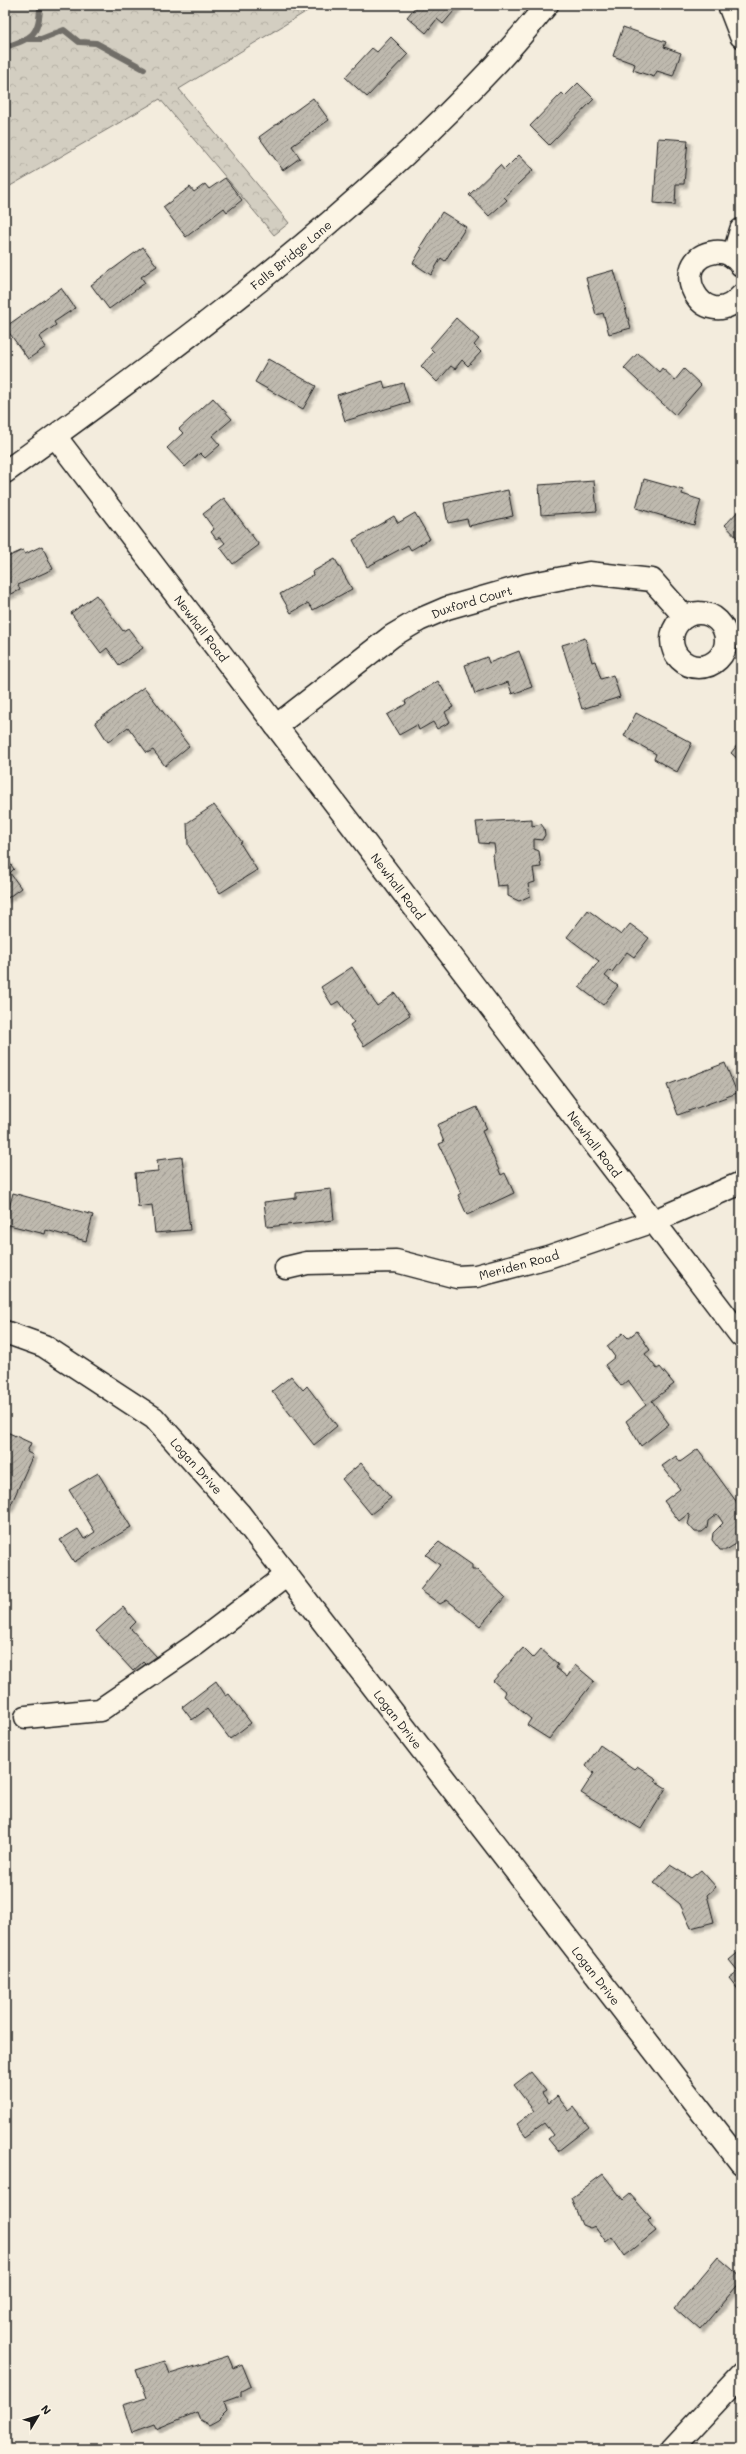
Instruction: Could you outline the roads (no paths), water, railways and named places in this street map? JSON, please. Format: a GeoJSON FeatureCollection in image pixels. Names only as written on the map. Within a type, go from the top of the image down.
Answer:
{"type":"FeatureCollection","features":[{"type":"Feature","properties":{"kind":"street","name":"Falls Bridge Lane"},"geometry":{"type":"LineString","coordinates":[[5,472],[231,304],[384,174],[495,65],[547,5]]}},
{"type":"Feature","properties":{"kind":"street"},"geometry":{"type":"LineString","coordinates":[[729,5],[741,36]]}},
{"type":"Feature","properties":{"kind":"street"},"geometry":{"type":"LineString","coordinates":[[741,230],[737,261],[717,252],[708,253],[694,264],[690,280],[696,297],[710,307],[727,306],[741,296]]}},
{"type":"Feature","properties":{"kind":"street","name":"Newhall Road"},"geometry":{"type":"LineString","coordinates":[[55,436],[741,1336]]}},
{"type":"Feature","properties":{"kind":"street","name":"Duxford Court"},"geometry":{"type":"LineString","coordinates":[[276,726],[392,636],[419,620],[448,608],[527,584],[589,573],[652,580],[685,617]]}},
{"type":"Feature","properties":{"kind":"street","name":"Meriden Road"},"geometry":{"type":"LineString","coordinates":[[286,1268],[307,1263],[396,1261],[457,1277],[476,1276],[548,1257],[654,1221],[741,1183]]}},
{"type":"Feature","properties":{"kind":"street","name":"Logan Drive"},"geometry":{"type":"LineString","coordinates":[[5,1332],[44,1346],[154,1418],[239,1513],[741,2163]]}},
{"type":"Feature","properties":{"kind":"street"},"geometry":{"type":"LineString","coordinates":[[26,1717],[100,1710],[195,1644],[287,1575]]}},
{"type":"Feature","properties":{"kind":"street"},"geometry":{"type":"LineString","coordinates":[[672,2449],[741,2375]]}},
{"type":"Feature","properties":{"kind":"waterway"},"geometry":{"type":"LineString","coordinates":[[5,47],[28,38],[32,34],[38,23],[40,5]]}},
{"type":"Feature","properties":{"kind":"waterway"},"geometry":{"type":"LineString","coordinates":[[28,39],[41,39],[64,30],[79,42],[96,43],[144,69]]}}]}
